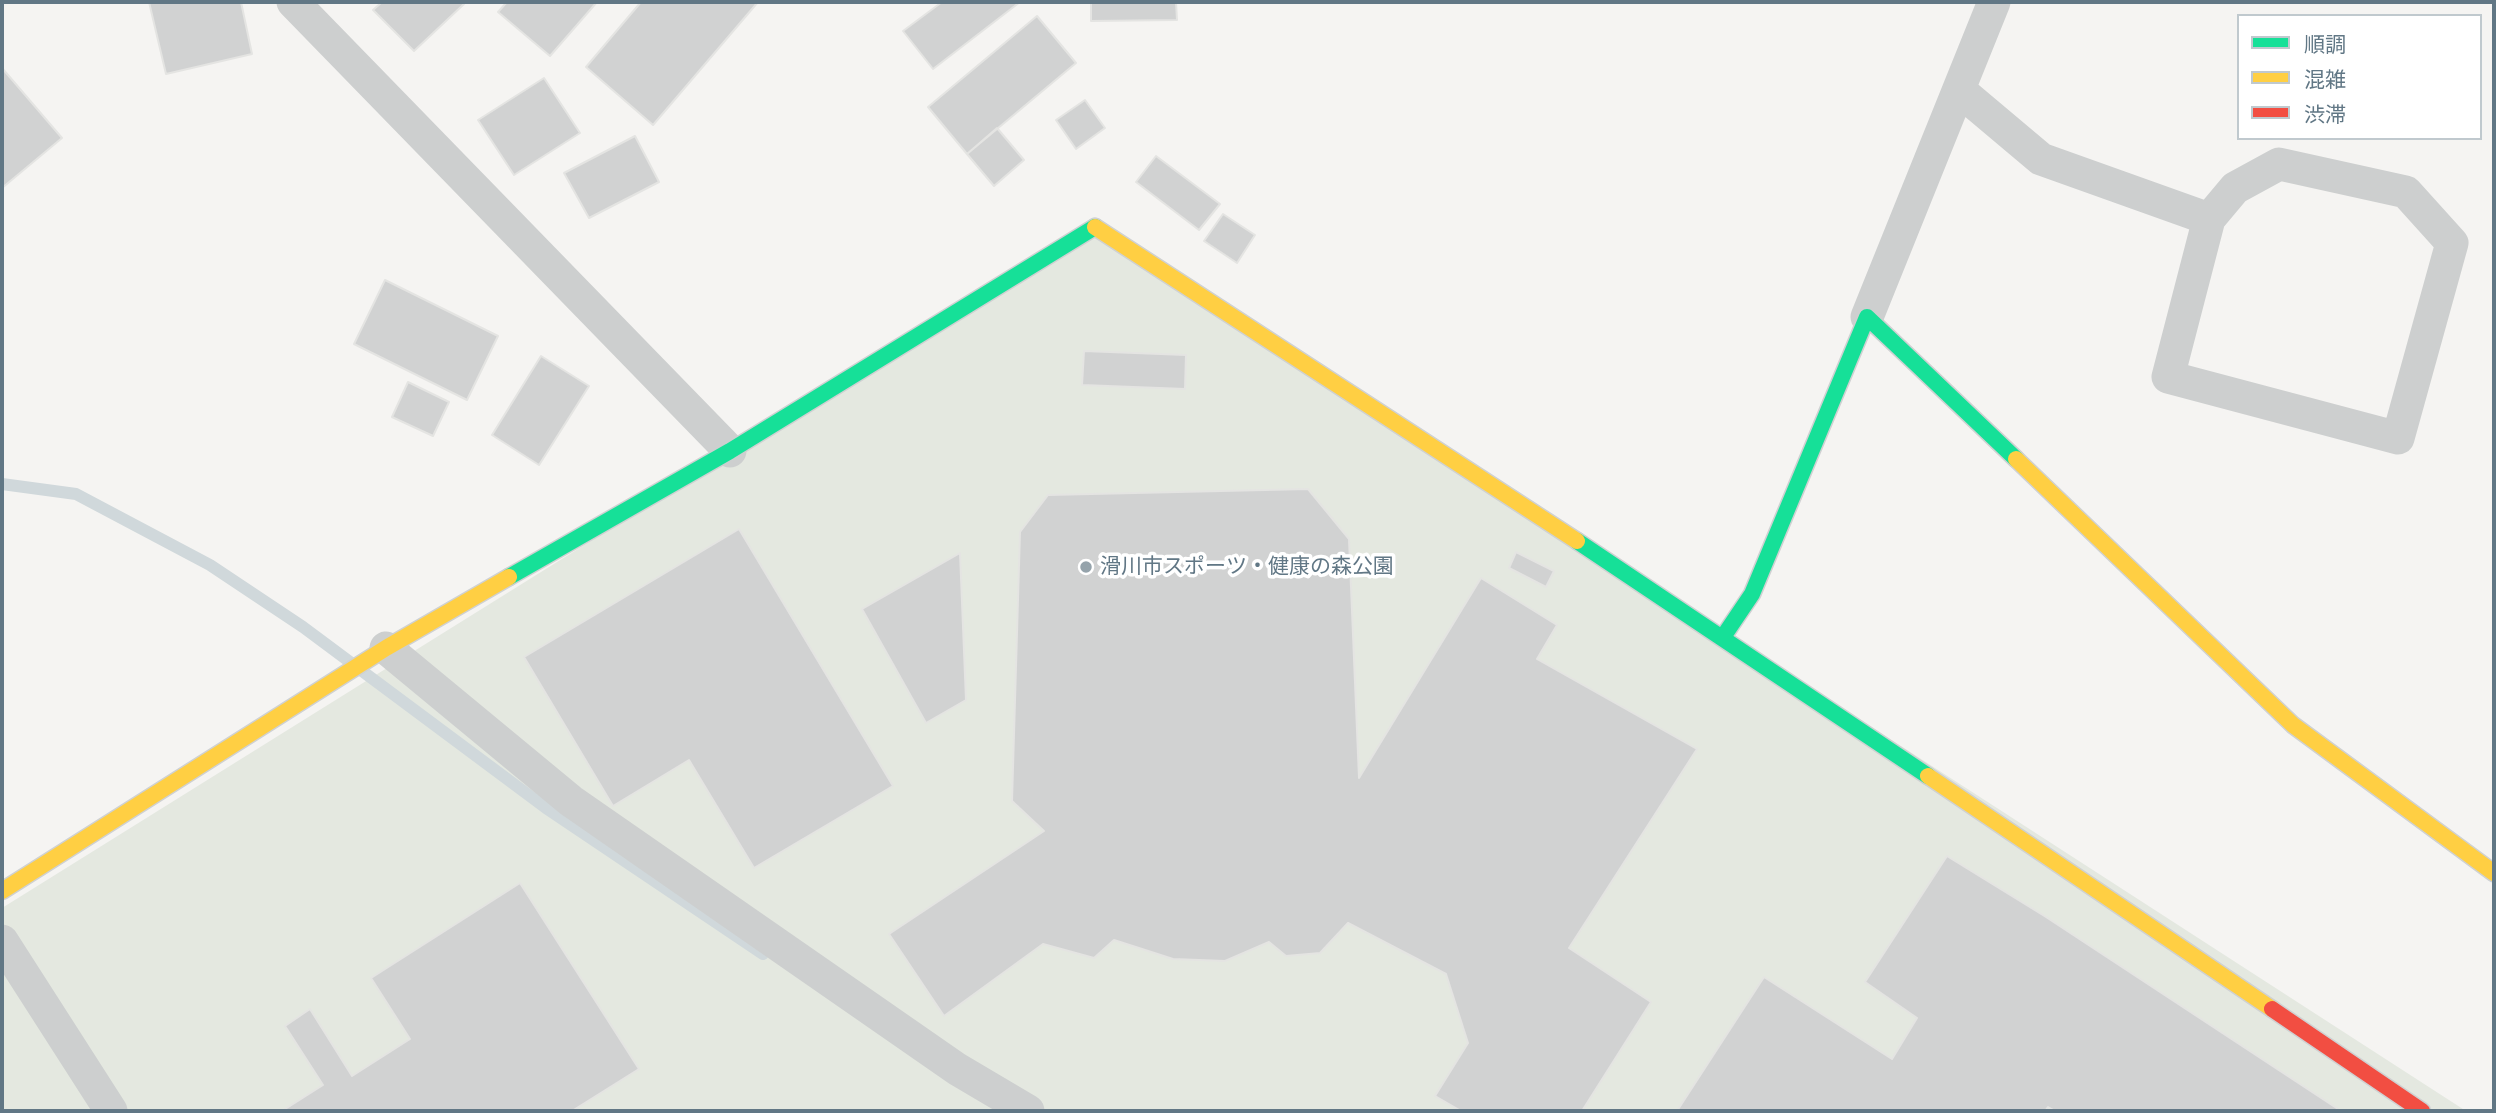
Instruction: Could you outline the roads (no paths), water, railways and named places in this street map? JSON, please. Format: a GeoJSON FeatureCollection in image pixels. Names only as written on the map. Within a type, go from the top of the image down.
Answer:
{"type":"FeatureCollection","features":[{"type":"Feature","properties":{"kind":"street"},"geometry":{"type":"LineString","coordinates":[[293,2],[730,451]]}},
{"type":"Feature","properties":{"kind":"street"},"geometry":{"type":"LineString","coordinates":[[1723,637],[1752,594],[1994,2]]}},
{"type":"Feature","properties":{"kind":"street"},"geometry":{"type":"LineString","coordinates":[[1959,90],[2041,159],[2209,219]]}},
{"type":"Feature","properties":{"kind":"street"},"geometry":{"type":"LineString","coordinates":[[2278,164],[2406,192],[2452,243],[2398,438],[2168,377],[2209,219],[2235,188],[2278,164]]}},
{"type":"Feature","properties":{"kind":"street"},"geometry":{"type":"LineString","coordinates":[[2,891],[386,648],[730,451],[1096,226],[1723,637],[2422,1111]]}},
{"type":"Feature","properties":{"kind":"street"},"geometry":{"type":"LineString","coordinates":[[1867,317],[2293,725],[2494,873]]}},
{"type":"Feature","properties":{"kind":"street"},"geometry":{"type":"LineString","coordinates":[[386,648],[571,801],[957,1069],[1028,1111]]}},
{"type":"Feature","properties":{"kind":"street"},"geometry":{"type":"LineString","coordinates":[[2,941],[111,1111]]}},
{"type":"Feature","properties":{"kind":"waterway"},"geometry":{"type":"LineString","coordinates":[[2,484],[76,494],[210,565],[303,627],[546,808],[763,954]]}},
{"type":"Feature","properties":{"kind":"place","name":"滑川市スポーツ・健康の森公園"},"geometry":{"type":"Point","coordinates":[1086,567]}}]}
